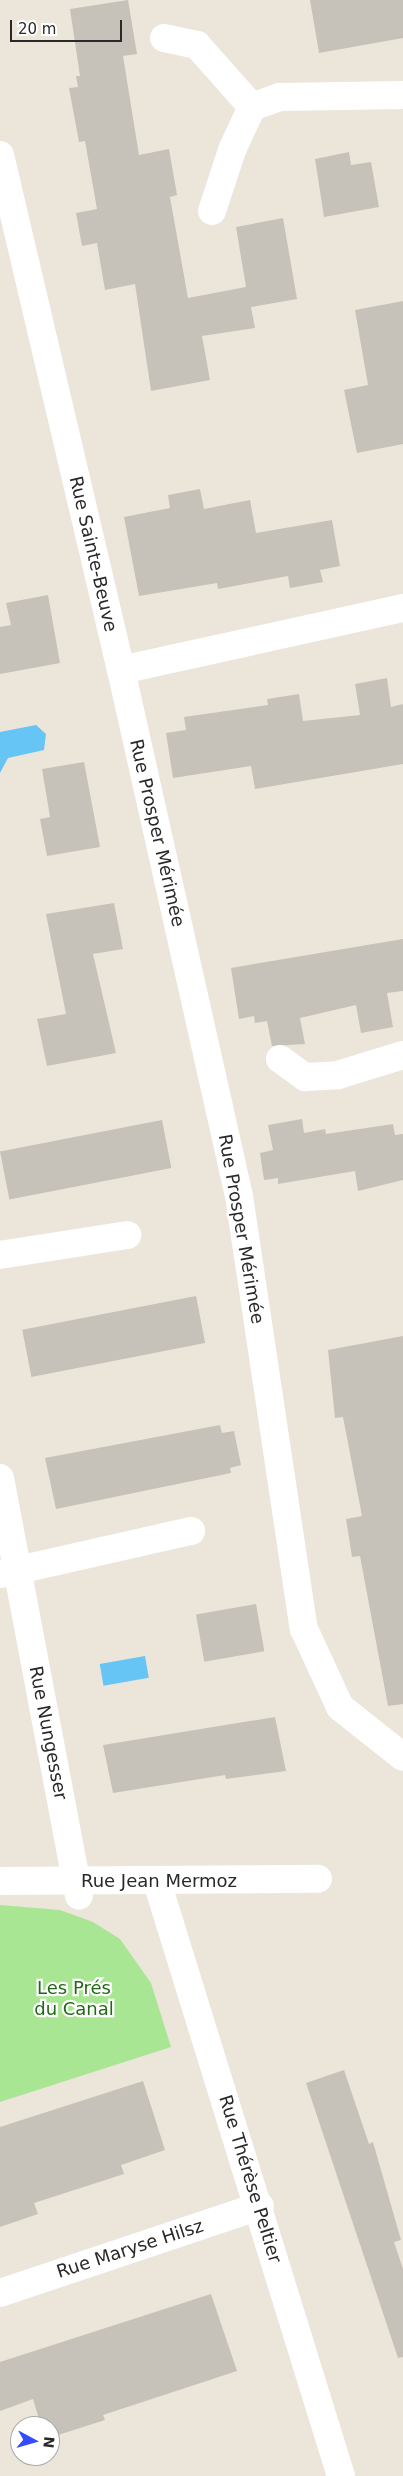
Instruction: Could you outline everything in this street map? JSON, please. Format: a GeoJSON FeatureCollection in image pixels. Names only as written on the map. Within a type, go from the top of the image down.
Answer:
{"type":"FeatureCollection","features":[{"type":"Feature","properties":{"kind":"street"},"geometry":{"type":"LineString","coordinates":[[164,38],[197,45],[252,107]]}},
{"type":"Feature","properties":{"kind":"street"},"geometry":{"type":"LineString","coordinates":[[212,212],[232,150],[252,107],[280,97],[403,95]]}},
{"type":"Feature","properties":{"kind":"street","name":"Rue Sainte-Beuve"},"geometry":{"type":"LineString","coordinates":[[0,155],[121,670]]}},
{"type":"Feature","properties":{"kind":"street"},"geometry":{"type":"LineString","coordinates":[[121,670],[403,608]]}},
{"type":"Feature","properties":{"kind":"street","name":"Rue Prosper Mérimée"},"geometry":{"type":"LineString","coordinates":[[121,670],[239,1196],[304,1630],[340,1707],[403,1757]]}},
{"type":"Feature","properties":{"kind":"street"},"geometry":{"type":"LineString","coordinates":[[280,1059],[305,1077],[338,1075],[403,1056]]}},
{"type":"Feature","properties":{"kind":"street"},"geometry":{"type":"LineString","coordinates":[[0,1256],[127,1234]]}},
{"type":"Feature","properties":{"kind":"street","name":"Rue Nungesser"},"geometry":{"type":"LineString","coordinates":[[0,1478],[9,1572],[78,1889]]}},
{"type":"Feature","properties":{"kind":"street"},"geometry":{"type":"LineString","coordinates":[[9,1572],[191,1530]]}},
{"type":"Feature","properties":{"kind":"street","name":"Rue Jean Mermoz"},"geometry":{"type":"LineString","coordinates":[[0,1880],[78,1889],[157,1882],[318,1879]]}},
{"type":"Feature","properties":{"kind":"street","name":"Rue Thérèse Peltier"},"geometry":{"type":"LineString","coordinates":[[157,1882],[260,2206],[341,2476]]}},
{"type":"Feature","properties":{"kind":"street","name":"Rue Maryse Hilsz"},"geometry":{"type":"LineString","coordinates":[[0,2293],[260,2206]]}},
{"type":"Feature","properties":{"kind":"green space","name":"Les Prés du Canal"},"geometry":{"type":"Polygon","coordinates":[[[0,1905],[60,1910],[93,1922],[120,1939],[151,1983],[171,2047],[0,2102],[0,1905]]]}},
{"type":"Feature","properties":{"kind":"water"},"geometry":{"type":"Polygon","coordinates":[[[36,725],[46,734],[44,750],[8,758],[0,773],[0,732],[36,725]]]}},
{"type":"Feature","properties":{"kind":"water"},"geometry":{"type":"Polygon","coordinates":[[[145,1656],[149,1678],[104,1686],[100,1664],[145,1656]]]}},
{"type":"Feature","properties":{"kind":"building"},"geometry":{"type":"Polygon","coordinates":[[[128,0],[137,54],[123,56],[139,155],[169,149],[177,195],[170,197],[188,298],[246,287],[236,227],[283,218],[297,299],[251,307],[255,328],[202,336],[210,380],[151,391],[135,284],[105,290],[97,243],[82,246],[76,213],[97,209],[85,141],[79,142],[69,88],[78,87],[76,76],[80,76],[70,9],[128,0]]]}},
{"type":"Feature","properties":{"kind":"building"},"geometry":{"type":"Polygon","coordinates":[[[310,0],[403,0],[403,38],[319,53],[310,0]]]}},
{"type":"Feature","properties":{"kind":"building"},"geometry":{"type":"Polygon","coordinates":[[[349,152],[351,165],[371,162],[379,207],[324,217],[315,159],[349,152]]]}},
{"type":"Feature","properties":{"kind":"building"},"geometry":{"type":"Polygon","coordinates":[[[403,301],[403,444],[357,453],[344,390],[368,385],[355,310],[403,301]]]}},
{"type":"Feature","properties":{"kind":"building"},"geometry":{"type":"Polygon","coordinates":[[[200,489],[204,509],[250,500],[256,533],[332,520],[340,566],[320,570],[323,582],[290,588],[288,576],[218,589],[217,583],[139,596],[124,517],[170,508],[168,495],[200,489]]]}},
{"type":"Feature","properties":{"kind":"building"},"geometry":{"type":"Polygon","coordinates":[[[48,595],[60,663],[0,674],[0,627],[11,625],[6,603],[48,595]]]}},
{"type":"Feature","properties":{"kind":"building"},"geometry":{"type":"Polygon","coordinates":[[[387,678],[391,707],[403,704],[403,764],[255,789],[251,766],[173,778],[166,733],[186,730],[184,717],[268,705],[267,699],[299,694],[303,721],[360,715],[355,684],[387,678]]]}},
{"type":"Feature","properties":{"kind":"building"},"geometry":{"type":"Polygon","coordinates":[[[84,762],[100,847],[47,856],[40,819],[50,817],[42,769],[84,762]]]}},
{"type":"Feature","properties":{"kind":"building"},"geometry":{"type":"Polygon","coordinates":[[[114,903],[123,949],[93,954],[116,1053],[47,1066],[37,1019],[66,1014],[46,914],[114,903]]]}},
{"type":"Feature","properties":{"kind":"building"},"geometry":{"type":"Polygon","coordinates":[[[403,939],[403,991],[387,993],[393,1027],[361,1033],[356,1005],[300,1018],[305,1044],[272,1046],[267,1021],[255,1023],[254,1016],[239,1019],[231,968],[403,939]]]}},
{"type":"Feature","properties":{"kind":"building"},"geometry":{"type":"Polygon","coordinates":[[[302,1119],[304,1133],[325,1129],[326,1134],[393,1124],[395,1135],[403,1134],[403,1180],[358,1191],[355,1171],[278,1184],[278,1178],[264,1180],[260,1153],[273,1150],[268,1125],[302,1119]]]}},
{"type":"Feature","properties":{"kind":"building"},"geometry":{"type":"Polygon","coordinates":[[[162,1120],[171,1168],[9,1200],[0,1151],[162,1120]]]}},
{"type":"Feature","properties":{"kind":"building"},"geometry":{"type":"Polygon","coordinates":[[[196,1296],[205,1343],[31,1377],[22,1330],[196,1296]]]}},
{"type":"Feature","properties":{"kind":"building"},"geometry":{"type":"Polygon","coordinates":[[[403,1336],[403,1704],[388,1706],[360,1556],[352,1557],[346,1519],[362,1516],[343,1417],[335,1418],[328,1350],[403,1336]]]}},
{"type":"Feature","properties":{"kind":"building"},"geometry":{"type":"Polygon","coordinates":[[[220,1425],[222,1433],[234,1431],[241,1465],[230,1468],[231,1473],[56,1509],[45,1458],[220,1425]]]}},
{"type":"Feature","properties":{"kind":"building"},"geometry":{"type":"Polygon","coordinates":[[[256,1604],[264,1651],[204,1662],[196,1615],[256,1604]]]}},
{"type":"Feature","properties":{"kind":"building"},"geometry":{"type":"Polygon","coordinates":[[[275,1717],[286,1771],[226,1779],[225,1775],[113,1793],[103,1745],[275,1717]]]}},
{"type":"Feature","properties":{"kind":"building"},"geometry":{"type":"Polygon","coordinates":[[[344,2070],[369,2144],[373,2142],[401,2240],[394,2242],[403,2269],[403,2357],[398,2358],[306,2083],[344,2070]]]}},
{"type":"Feature","properties":{"kind":"building"},"geometry":{"type":"Polygon","coordinates":[[[143,2081],[165,2150],[121,2165],[124,2174],[34,2203],[38,2214],[0,2227],[0,2127],[143,2081]]]}},
{"type":"Feature","properties":{"kind":"building"},"geometry":{"type":"Polygon","coordinates":[[[211,2294],[237,2371],[103,2415],[105,2420],[60,2434],[60,2416],[38,2416],[33,2399],[0,2411],[0,2362],[211,2294]]]}}]}
